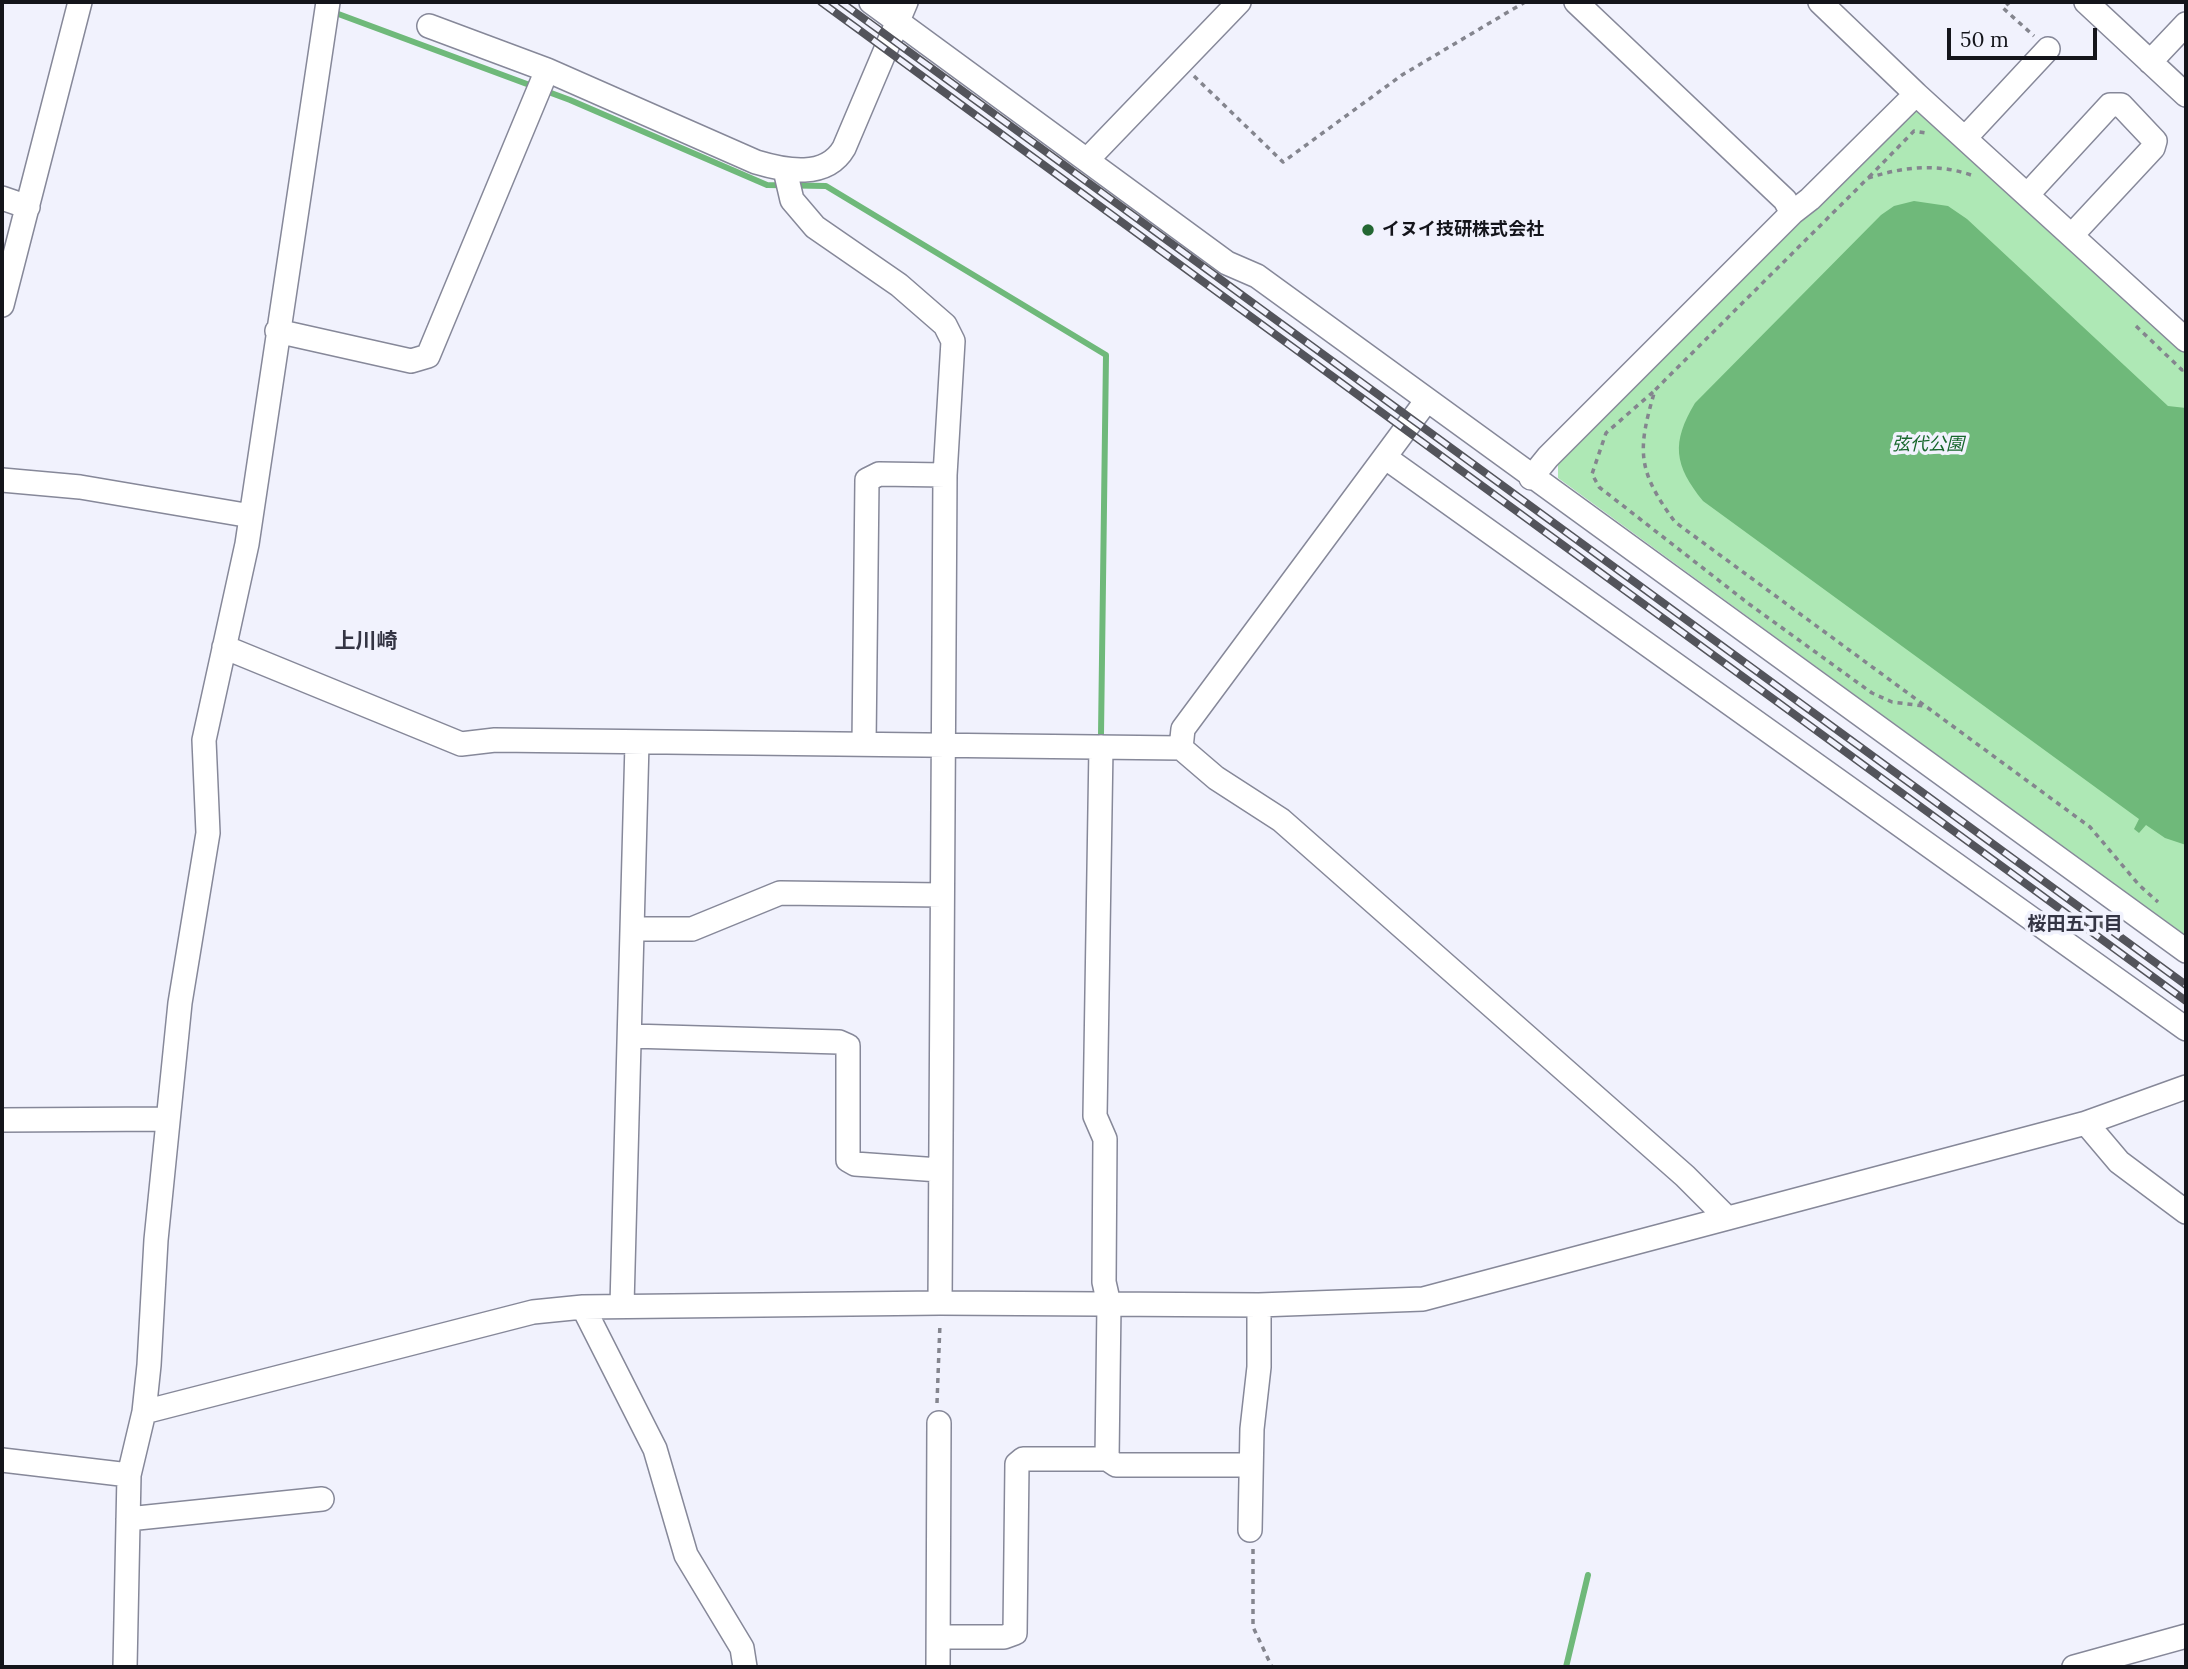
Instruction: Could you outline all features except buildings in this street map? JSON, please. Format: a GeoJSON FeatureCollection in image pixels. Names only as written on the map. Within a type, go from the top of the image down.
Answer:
{"type":"FeatureCollection","features":[{"type":"Feature","properties":{"kind":"street"},"geometry":{"type":"LineString","coordinates":[[2,305],[80,2]]}},
{"type":"Feature","properties":{"kind":"street"},"geometry":{"type":"LineString","coordinates":[[125,1667],[129,1475],[144,1412],[180,1003],[208,833],[204,740],[251,516],[328,2]]}},
{"type":"Feature","properties":{"kind":"street"},"geometry":{"type":"LineString","coordinates":[[871,2],[902,11],[1087,160],[1227,263],[1257,276],[1531,478],[2186,951]]}},
{"type":"Feature","properties":{"kind":"street"},"geometry":{"type":"LineString","coordinates":[[1087,160],[1239,2]]}},
{"type":"Feature","properties":{"kind":"street"},"geometry":{"type":"LineString","coordinates":[[1576,2],[1785,200],[1792,213]]}},
{"type":"Feature","properties":{"kind":"street"},"geometry":{"type":"LineString","coordinates":[[1820,2],[1916,94],[2186,340]]}},
{"type":"Feature","properties":{"kind":"street"},"geometry":{"type":"LineString","coordinates":[[2090,3],[2186,95]]}},
{"type":"Feature","properties":{"kind":"street"},"geometry":{"type":"LineString","coordinates":[[429,26],[547,70],[755,162],[785,170],[825,168],[837,161],[902,11]]}},
{"type":"Feature","properties":{"kind":"street"},"geometry":{"type":"LineString","coordinates":[[2150,62],[2186,23]]}},
{"type":"Feature","properties":{"kind":"street"},"geometry":{"type":"LineString","coordinates":[[1966,137],[2048,49]]}},
{"type":"Feature","properties":{"kind":"street"},"geometry":{"type":"LineString","coordinates":[[277,331],[411,361],[428,356],[547,70]]}},
{"type":"Feature","properties":{"kind":"street"},"geometry":{"type":"LineString","coordinates":[[1531,478],[1548,457],[1792,213],[1810,200],[1916,94]]}},
{"type":"Feature","properties":{"kind":"street"},"geometry":{"type":"LineString","coordinates":[[2028,194],[2110,105],[2121,105],[2150,133],[2155,141],[2153,148],[2072,235]]}},
{"type":"Feature","properties":{"kind":"street"},"geometry":{"type":"LineString","coordinates":[[785,170],[792,200],[815,227],[899,285],[950,331],[954,352],[945,475],[940,1303]]}},
{"type":"Feature","properties":{"kind":"street"},"geometry":{"type":"LineString","coordinates":[[2,198],[28,207]]}},
{"type":"Feature","properties":{"kind":"street"},"geometry":{"type":"LineString","coordinates":[[1181,748],[1183,729],[1427,400]]}},
{"type":"Feature","properties":{"kind":"street"},"geometry":{"type":"LineString","coordinates":[[1386,458],[2186,1030]]}},
{"type":"Feature","properties":{"kind":"street"},"geometry":{"type":"LineString","coordinates":[[864,744],[867,480],[879,474],[945,475]]}},
{"type":"Feature","properties":{"kind":"street"},"geometry":{"type":"LineString","coordinates":[[2,480],[80,487],[251,516]]}},
{"type":"Feature","properties":{"kind":"street"},"geometry":{"type":"LineString","coordinates":[[225,647],[461,744],[495,740],[1181,748],[1216,778],[1281,820],[1685,1176],[1726,1217]]}},
{"type":"Feature","properties":{"kind":"street"},"geometry":{"type":"LineString","coordinates":[[622,1305],[637,743]]}},
{"type":"Feature","properties":{"kind":"street"},"geometry":{"type":"LineString","coordinates":[[1101,747],[1095,1116],[1105,1139],[1104,1282],[1109,1304],[1107,1458]]}},
{"type":"Feature","properties":{"kind":"street"},"geometry":{"type":"LineString","coordinates":[[633,929],[692,929],[780,893],[943,895]]}},
{"type":"Feature","properties":{"kind":"street"},"geometry":{"type":"LineString","coordinates":[[631,1036],[839,1042],[848,1046],[848,1160],[855,1164],[939,1170]]}},
{"type":"Feature","properties":{"kind":"street"},"geometry":{"type":"LineString","coordinates":[[144,1412],[533,1312],[583,1307],[940,1303],[1259,1305],[1423,1299],[2086,1123],[2186,1087]]}},
{"type":"Feature","properties":{"kind":"street"},"geometry":{"type":"LineString","coordinates":[[2,1120],[168,1119]]}},
{"type":"Feature","properties":{"kind":"street"},"geometry":{"type":"LineString","coordinates":[[2086,1123],[2119,1162],[2186,1212]]}},
{"type":"Feature","properties":{"kind":"street"},"geometry":{"type":"LineString","coordinates":[[1250,1530],[1251,1465],[1259,1367],[1259,1305]]}},
{"type":"Feature","properties":{"kind":"street"},"geometry":{"type":"LineString","coordinates":[[583,1307],[655,1449],[686,1555],[742,1648],[745,1667]]}},
{"type":"Feature","properties":{"kind":"street"},"geometry":{"type":"LineString","coordinates":[[938,1667],[939,1423]]}},
{"type":"Feature","properties":{"kind":"street"},"geometry":{"type":"LineString","coordinates":[[939,1637],[1004,1637],[1015,1633],[1017,1464],[1023,1459],[1107,1458],[1116,1465],[1251,1465]]}},
{"type":"Feature","properties":{"kind":"street"},"geometry":{"type":"LineString","coordinates":[[2,1460],[129,1475]]}},
{"type":"Feature","properties":{"kind":"street"},"geometry":{"type":"LineString","coordinates":[[128,1519],[322,1499]]}},
{"type":"Feature","properties":{"kind":"street"},"geometry":{"type":"LineString","coordinates":[[2074,1667],[2143,1658],[2186,1636]]}},
{"type":"Feature","properties":{"kind":"path"},"geometry":{"type":"LineString","coordinates":[[1179,62],[1283,162],[1402,75],[1525,2]]}},
{"type":"Feature","properties":{"kind":"path"},"geometry":{"type":"LineString","coordinates":[[2010,2],[2003,8],[2048,49]]}},
{"type":"Feature","properties":{"kind":"path"},"geometry":{"type":"LineString","coordinates":[[1926,706],[1892,702],[1872,693],[1749,604],[1599,487],[1592,474],[1606,433],[1655,390],[1914,131],[1934,135]]}},
{"type":"Feature","properties":{"kind":"path"},"geometry":{"type":"LineString","coordinates":[[1868,178],[1899,169],[1926,167],[1960,171],[1981,178],[1972,169]]}},
{"type":"Feature","properties":{"kind":"path"},"geometry":{"type":"LineString","coordinates":[[2132,322],[2182,370],[2186,369]]}},
{"type":"Feature","properties":{"kind":"path"},"geometry":{"type":"LineString","coordinates":[[1655,390],[1641,455],[1653,492],[1675,522],[2090,827],[2139,885],[2168,911]]}},
{"type":"Feature","properties":{"kind":"path"},"geometry":{"type":"LineString","coordinates":[[939,1423],[940,1303]]}},
{"type":"Feature","properties":{"kind":"path"},"geometry":{"type":"LineString","coordinates":[[1250,1530],[1253,1543],[1253,1627],[1272,1667]]}},
{"type":"Feature","properties":{"kind":"green space","name":"弦代公園"},"geometry":{"type":"Polygon","coordinates":[[[1915,108],[2186,350],[2186,937],[1558,478],[1558,464],[1915,108]]]}},
{"type":"Feature","properties":{"kind":"shaded area","name":"弦代公園"},"geometry":{"type":"Polygon","coordinates":[[[1914,201],[1948,206],[1967,219],[2168,406],[2186,408],[2186,845],[2165,838],[2146,825],[2139,833],[2134,829],[2139,819],[1703,501],[1681,465],[1679,442],[1695,403],[1881,215],[1894,206],[1914,201]]]}},
{"type":"Feature","properties":{"kind":"waterway"},"geometry":{"type":"LineString","coordinates":[[333,12],[570,100],[767,185],[826,186],[1106,355],[1101,734]]}},
{"type":"Feature","properties":{"kind":"waterway"},"geometry":{"type":"LineString","coordinates":[[1566,1667],[1588,1575]]}},
{"type":"Feature","properties":{"kind":"railway"},"geometry":{"type":"LineString","coordinates":[[821,2],[2186,1001]]}},
{"type":"Feature","properties":{"kind":"railway"},"geometry":{"type":"LineString","coordinates":[[841,2],[2186,985]]}},
{"type":"Feature","properties":{"kind":"place","name":"イヌイ技研株式会社"},"geometry":{"type":"Point","coordinates":[1368,230]}},
{"type":"Feature","properties":{"kind":"district","name":"上川崎"},"geometry":{"type":"Point","coordinates":[366,642]}},
{"type":"Feature","properties":{"kind":"district","name":"桜田五丁目"},"geometry":{"type":"Point","coordinates":[2075,925]}}]}
